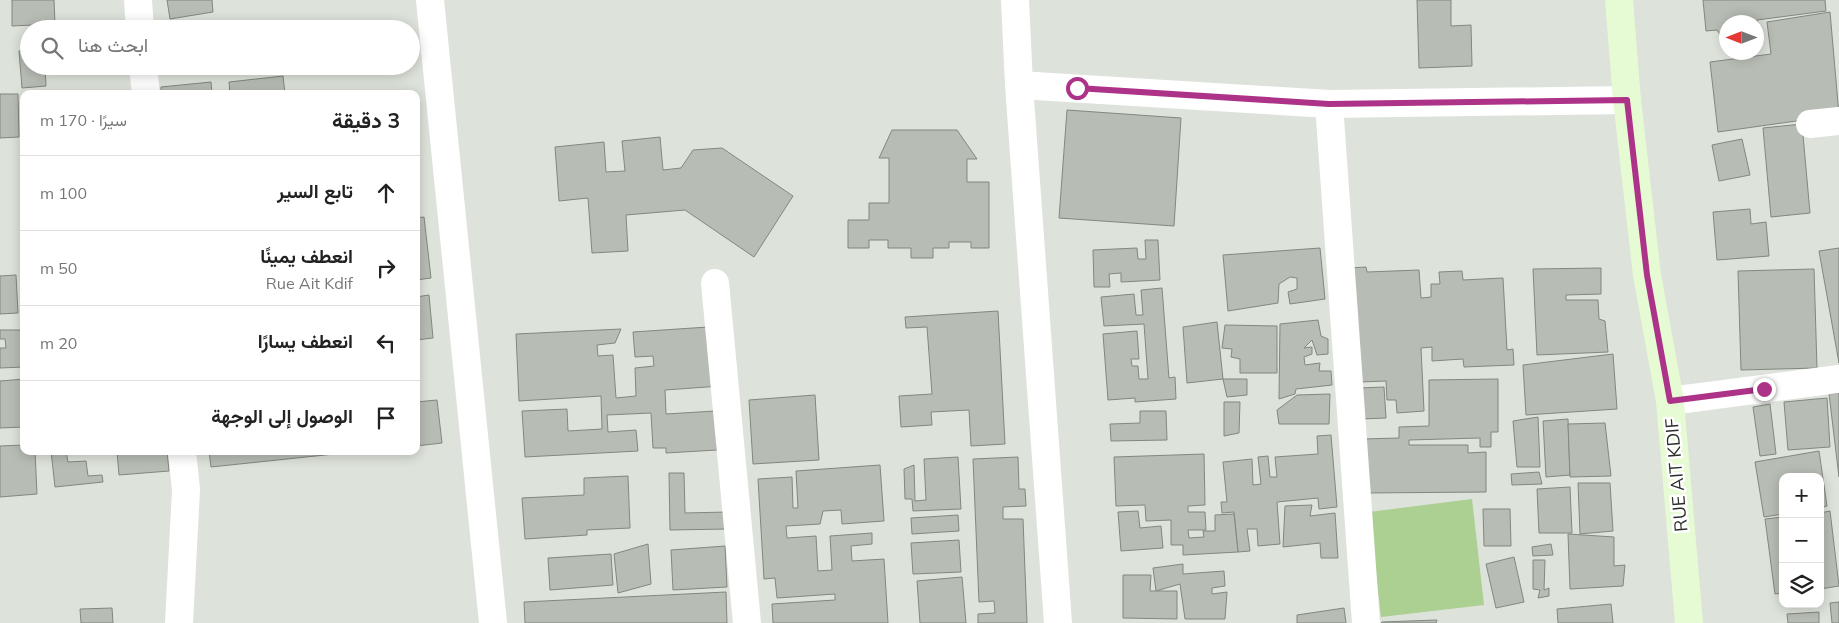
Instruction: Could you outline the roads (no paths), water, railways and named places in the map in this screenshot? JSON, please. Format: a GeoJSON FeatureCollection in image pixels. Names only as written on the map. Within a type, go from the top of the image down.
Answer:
{"type":"FeatureCollection","features":[{"type":"Feature","properties":{"kind":"street"},"geometry":{"type":"LineString","coordinates":[[138,0],[139,20]]}},
{"type":"Feature","properties":{"kind":"street"},"geometry":{"type":"LineString","coordinates":[[430,0],[493,623]]}},
{"type":"Feature","properties":{"kind":"street"},"geometry":{"type":"LineString","coordinates":[[1015,0],[1019,84],[1058,623]]}},
{"type":"Feature","properties":{"kind":"street","name":"RUE AIT KDIF"},"geometry":{"type":"LineString","coordinates":[[1619,0],[1627,100],[1647,275],[1670,401],[1689,623]]}},
{"type":"Feature","properties":{"kind":"street"},"geometry":{"type":"LineString","coordinates":[[144,75],[146,90]]}},
{"type":"Feature","properties":{"kind":"street"},"geometry":{"type":"LineString","coordinates":[[1019,84],[1329,104],[1627,100]]}},
{"type":"Feature","properties":{"kind":"street"},"geometry":{"type":"LineString","coordinates":[[1329,104],[1366,623]]}},
{"type":"Feature","properties":{"kind":"street"},"geometry":{"type":"LineString","coordinates":[[1810,124],[1839,121]]}},
{"type":"Feature","properties":{"kind":"street"},"geometry":{"type":"LineString","coordinates":[[715,283],[747,623]]}},
{"type":"Feature","properties":{"kind":"street"},"geometry":{"type":"LineString","coordinates":[[1670,401],[1839,379]]}},
{"type":"Feature","properties":{"kind":"street"},"geometry":{"type":"LineString","coordinates":[[179,623],[186,490],[182,455]]}}]}
